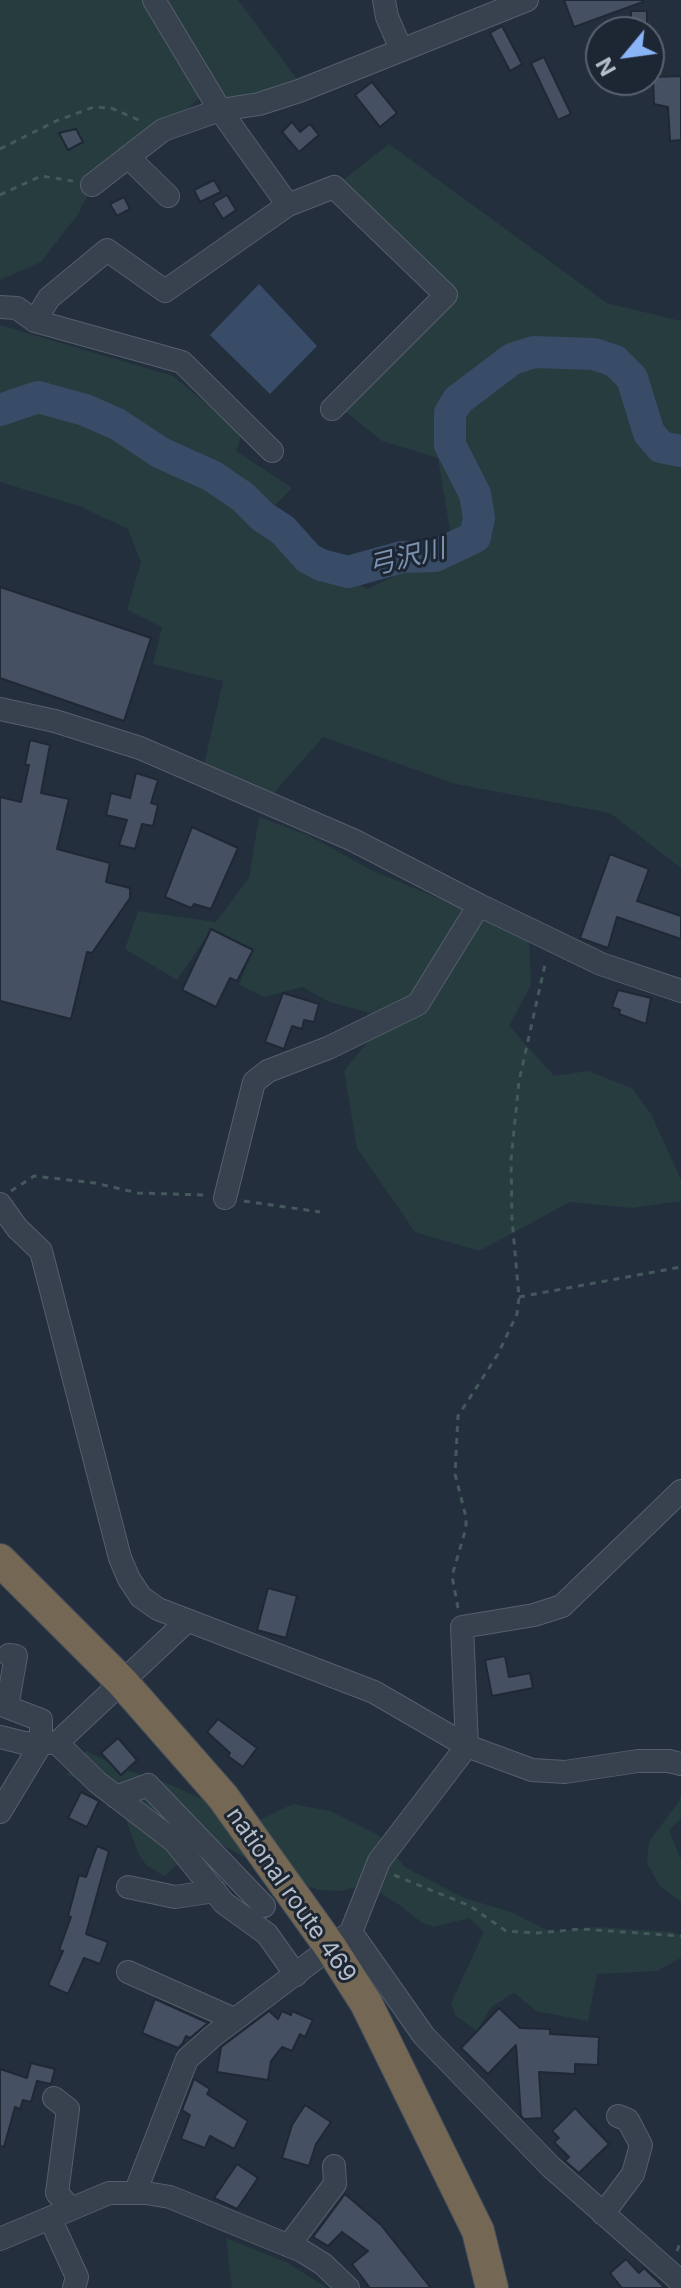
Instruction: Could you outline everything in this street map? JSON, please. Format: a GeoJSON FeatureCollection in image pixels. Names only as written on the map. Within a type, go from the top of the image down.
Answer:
{"type":"FeatureCollection","features":[{"type":"Feature","properties":{"kind":"highway","name":"national route 469"},"geometry":{"type":"LineString","coordinates":[[0,1560],[122,1682],[223,1797],[341,1940],[366,2003],[478,2231],[492,2288]]}},
{"type":"Feature","properties":{"kind":"street"},"geometry":{"type":"LineString","coordinates":[[154,0],[220,110],[288,205]]}},
{"type":"Feature","properties":{"kind":"street"},"geometry":{"type":"LineString","coordinates":[[384,0],[387,17],[401,49]]}},
{"type":"Feature","properties":{"kind":"street"},"geometry":{"type":"LineString","coordinates":[[92,185],[163,130],[220,110],[259,104],[299,91],[527,0]]}},
{"type":"Feature","properties":{"kind":"street"},"geometry":{"type":"LineString","coordinates":[[128,157],[168,196]]}},
{"type":"Feature","properties":{"kind":"street"},"geometry":{"type":"LineString","coordinates":[[35,321],[49,298],[107,250],[165,291],[288,205],[334,187],[446,295],[332,409]]}},
{"type":"Feature","properties":{"kind":"street"},"geometry":{"type":"LineString","coordinates":[[0,307],[17,308],[35,321],[182,362],[272,451]]}},
{"type":"Feature","properties":{"kind":"street"},"geometry":{"type":"LineString","coordinates":[[0,709],[55,721],[140,748],[353,840],[601,964],[681,991]]}},
{"type":"Feature","properties":{"kind":"street"},"geometry":{"type":"LineString","coordinates":[[225,1198],[254,1082],[268,1071],[328,1048],[418,1004],[479,905]]}},
{"type":"Feature","properties":{"kind":"street"},"geometry":{"type":"LineString","coordinates":[[6,1198],[17,1228],[41,1251],[120,1558],[141,1597],[158,1609],[187,1621],[374,1692],[467,1746],[532,1770],[565,1772],[638,1761],[681,1764]]}},
{"type":"Feature","properties":{"kind":"street"},"geometry":{"type":"LineString","coordinates":[[135,2193],[187,2059],[234,2019],[341,1940],[379,1861],[467,1746],[462,1627],[534,1615],[562,1606],[681,1491]]}},
{"type":"Feature","properties":{"kind":"street"},"geometry":{"type":"LineString","coordinates":[[0,1812],[49,1744],[187,1621]]}},
{"type":"Feature","properties":{"kind":"street"},"geometry":{"type":"LineString","coordinates":[[9,1655],[16,1656],[7,1707],[41,1720],[49,1744]]}},
{"type":"Feature","properties":{"kind":"street"},"geometry":{"type":"LineString","coordinates":[[0,1737],[49,1744],[174,1841],[224,1903],[267,1934],[296,1975]]}},
{"type":"Feature","properties":{"kind":"street"},"geometry":{"type":"LineString","coordinates":[[116,1797],[148,1785],[264,1906]]}},
{"type":"Feature","properties":{"kind":"street"},"geometry":{"type":"LineString","coordinates":[[128,1887],[175,1897],[215,1891]]}},
{"type":"Feature","properties":{"kind":"street"},"geometry":{"type":"LineString","coordinates":[[341,1940],[424,2036],[551,2167],[681,2282]]}},
{"type":"Feature","properties":{"kind":"street"},"geometry":{"type":"LineString","coordinates":[[128,1972],[234,2019]]}},
{"type":"Feature","properties":{"kind":"street"},"geometry":{"type":"LineString","coordinates":[[54,2098],[68,2109],[57,2193],[71,2209]]}},
{"type":"Feature","properties":{"kind":"street"},"geometry":{"type":"LineString","coordinates":[[603,2214],[633,2174],[641,2145],[628,2120],[618,2116]]}},
{"type":"Feature","properties":{"kind":"street"},"geometry":{"type":"LineString","coordinates":[[289,2245],[335,2184],[334,2166]]}},
{"type":"Feature","properties":{"kind":"street"},"geometry":{"type":"LineString","coordinates":[[0,2239],[109,2193],[170,2197],[289,2245],[323,2264],[348,2288]]}},
{"type":"Feature","properties":{"kind":"street"},"geometry":{"type":"LineString","coordinates":[[50,2218],[77,2277],[74,2288]]}},
{"type":"Feature","properties":{"kind":"path"},"geometry":{"type":"LineString","coordinates":[[0,149],[56,121],[94,107],[111,108],[163,130]]}},
{"type":"Feature","properties":{"kind":"path"},"geometry":{"type":"LineString","coordinates":[[0,195],[41,176],[92,185]]}},
{"type":"Feature","properties":{"kind":"path"},"geometry":{"type":"LineString","coordinates":[[462,1627],[452,1576],[466,1528],[455,1474],[458,1416],[498,1354],[517,1314],[519,1297],[511,1160],[519,1081],[551,940]]}},
{"type":"Feature","properties":{"kind":"path"},"geometry":{"type":"LineString","coordinates":[[6,1198],[34,1176],[95,1183],[138,1193],[178,1196],[218,1194],[225,1198],[320,1212]]}},
{"type":"Feature","properties":{"kind":"path"},"geometry":{"type":"LineString","coordinates":[[519,1297],[681,1267]]}},
{"type":"Feature","properties":{"kind":"path"},"geometry":{"type":"LineString","coordinates":[[379,1861],[394,1875],[470,1906],[506,1931],[537,1933],[581,1929],[681,1936]]}},
{"type":"Feature","properties":{"kind":"green space"},"geometry":{"type":"Polygon","coordinates":[[[0,0],[238,0],[300,83],[237,96],[198,99],[93,185],[78,214],[41,262],[0,280],[0,0]]]}},
{"type":"Feature","properties":{"kind":"green space"},"geometry":{"type":"Polygon","coordinates":[[[389,144],[607,303],[681,321],[681,868],[610,813],[456,784],[323,737],[273,794],[204,765],[223,681],[153,664],[162,627],[127,610],[141,562],[128,529],[79,506],[0,482],[0,325],[173,376],[242,433],[236,451],[292,488],[263,518],[367,589],[453,549],[438,458],[382,441],[345,411],[448,298],[334,187],[389,144]]]}},
{"type":"Feature","properties":{"kind":"green space"},"geometry":{"type":"Polygon","coordinates":[[[259,817],[308,835],[371,870],[529,936],[531,985],[509,1026],[554,1076],[588,1071],[632,1088],[651,1114],[681,1180],[681,1201],[632,1208],[570,1202],[479,1251],[415,1232],[357,1148],[344,1071],[375,1033],[373,1014],[330,1002],[302,987],[265,997],[239,985],[253,950],[212,929],[177,980],[125,949],[138,911],[216,922],[249,878],[259,817]]]}},
{"type":"Feature","properties":{"kind":"green space"},"geometry":{"type":"Polygon","coordinates":[[[86,1751],[255,1822],[293,1804],[330,1811],[378,1835],[405,1867],[464,1898],[511,1912],[551,1932],[596,1927],[674,1932],[681,1937],[681,1958],[657,1971],[597,1974],[588,2021],[536,2011],[514,1993],[491,2007],[477,2031],[456,2016],[451,2003],[484,1932],[469,1918],[434,1927],[421,1922],[367,1885],[340,1891],[318,1890],[253,1862],[219,1843],[200,1846],[164,1876],[147,1866],[138,1853],[125,1817],[105,1788],[67,1775],[86,1751]]]}},
{"type":"Feature","properties":{"kind":"green space"},"geometry":{"type":"Polygon","coordinates":[[[681,1794],[681,1818],[669,1831],[681,1859],[681,1902],[659,1885],[647,1863],[649,1842],[681,1794]]]}},
{"type":"Feature","properties":{"kind":"green space"},"geometry":{"type":"Polygon","coordinates":[[[226,2238],[288,2263],[327,2288],[232,2288],[226,2238]]]}},
{"type":"Feature","properties":{"kind":"water"},"geometry":{"type":"Polygon","coordinates":[[[259,284],[317,346],[270,394],[210,335],[259,284]]]}},
{"type":"Feature","properties":{"kind":"building"},"geometry":{"type":"Polygon","coordinates":[[[564,0],[643,2],[604,16],[585,16],[585,23],[574,27],[564,0]]]}},
{"type":"Feature","properties":{"kind":"building"},"geometry":{"type":"Polygon","coordinates":[[[631,11],[647,11],[647,16],[631,16],[631,11]]]}},
{"type":"Feature","properties":{"kind":"building"},"geometry":{"type":"Polygon","coordinates":[[[502,26],[522,64],[510,71],[490,33],[502,26]]]}},
{"type":"Feature","properties":{"kind":"building"},"geometry":{"type":"Polygon","coordinates":[[[544,57],[571,114],[558,120],[531,63],[544,57]]]}},
{"type":"Feature","properties":{"kind":"building"},"geometry":{"type":"Polygon","coordinates":[[[681,76],[681,140],[670,141],[668,107],[654,104],[654,96],[665,96],[665,77],[681,76]]]}},
{"type":"Feature","properties":{"kind":"building"},"geometry":{"type":"Polygon","coordinates":[[[372,82],[397,113],[380,127],[355,95],[372,82]]]}},
{"type":"Feature","properties":{"kind":"building"},"geometry":{"type":"Polygon","coordinates":[[[292,122],[300,132],[310,124],[319,135],[299,152],[282,132],[292,122]]]}},
{"type":"Feature","properties":{"kind":"building"},"geometry":{"type":"Polygon","coordinates":[[[76,129],[83,142],[68,150],[59,133],[76,129]]]}},
{"type":"Feature","properties":{"kind":"building"},"geometry":{"type":"Polygon","coordinates":[[[214,180],[221,192],[200,202],[194,190],[214,180]]]}},
{"type":"Feature","properties":{"kind":"building"},"geometry":{"type":"Polygon","coordinates":[[[227,195],[236,210],[223,219],[213,203],[227,195]]]}},
{"type":"Feature","properties":{"kind":"building"},"geometry":{"type":"Polygon","coordinates":[[[124,197],[130,209],[117,216],[110,204],[124,197]]]}},
{"type":"Feature","properties":{"kind":"building"},"geometry":{"type":"Polygon","coordinates":[[[0,587],[151,638],[124,721],[0,678],[0,587]]]}},
{"type":"Feature","properties":{"kind":"building"},"geometry":{"type":"Polygon","coordinates":[[[30,740],[50,745],[41,793],[69,799],[57,849],[110,863],[106,882],[130,888],[130,898],[92,953],[87,952],[71,1019],[0,1001],[0,797],[21,802],[29,765],[25,765],[30,740]]]}},
{"type":"Feature","properties":{"kind":"building"},"geometry":{"type":"Polygon","coordinates":[[[136,773],[158,780],[151,803],[158,805],[153,826],[142,824],[135,849],[119,845],[127,820],[106,815],[111,793],[130,798],[136,773]]]}},
{"type":"Feature","properties":{"kind":"building"},"geometry":{"type":"Polygon","coordinates":[[[192,827],[238,848],[211,909],[194,904],[191,908],[165,897],[192,827]]]}},
{"type":"Feature","properties":{"kind":"building"},"geometry":{"type":"Polygon","coordinates":[[[610,854],[649,869],[637,901],[681,916],[681,939],[617,917],[608,948],[580,938],[610,854]]]}},
{"type":"Feature","properties":{"kind":"building"},"geometry":{"type":"Polygon","coordinates":[[[211,929],[253,950],[237,981],[230,978],[216,1007],[182,990],[211,929]]]}},
{"type":"Feature","properties":{"kind":"building"},"geometry":{"type":"Polygon","coordinates":[[[618,990],[651,998],[646,1024],[619,1014],[620,1010],[612,1007],[618,990]]]}},
{"type":"Feature","properties":{"kind":"building"},"geometry":{"type":"Polygon","coordinates":[[[283,993],[319,1004],[314,1022],[304,1020],[302,1029],[292,1026],[284,1049],[265,1042],[283,993]]]}},
{"type":"Feature","properties":{"kind":"building"},"geometry":{"type":"Polygon","coordinates":[[[268,1588],[297,1596],[286,1638],[257,1630],[268,1588]]]}},
{"type":"Feature","properties":{"kind":"building"},"geometry":{"type":"Polygon","coordinates":[[[505,1656],[509,1677],[530,1673],[533,1688],[492,1696],[485,1660],[505,1656]]]}},
{"type":"Feature","properties":{"kind":"building"},"geometry":{"type":"Polygon","coordinates":[[[218,1719],[257,1748],[243,1767],[228,1756],[230,1753],[207,1732],[218,1719]]]}},
{"type":"Feature","properties":{"kind":"building"},"geometry":{"type":"Polygon","coordinates":[[[118,1738],[137,1760],[121,1775],[101,1753],[118,1738]]]}},
{"type":"Feature","properties":{"kind":"building"},"geometry":{"type":"Polygon","coordinates":[[[81,1792],[99,1801],[87,1827],[68,1818],[81,1792]]]}},
{"type":"Feature","properties":{"kind":"building"},"geometry":{"type":"Polygon","coordinates":[[[97,1846],[109,1851],[86,1934],[108,1942],[100,1964],[84,1958],[68,1994],[48,1985],[63,1951],[59,1950],[71,1917],[68,1916],[79,1875],[86,1877],[97,1846]]]}},
{"type":"Feature","properties":{"kind":"building"},"geometry":{"type":"Polygon","coordinates":[[[155,1999],[208,2023],[190,2038],[186,2036],[178,2048],[142,2033],[155,1999]]]}},
{"type":"Feature","properties":{"kind":"building"},"geometry":{"type":"Polygon","coordinates":[[[499,2008],[520,2028],[550,2029],[550,2034],[599,2037],[598,2065],[575,2064],[575,2074],[539,2072],[542,2118],[524,2119],[521,2116],[516,2045],[488,2074],[461,2048],[499,2008]]]}},
{"type":"Feature","properties":{"kind":"building"},"geometry":{"type":"Polygon","coordinates":[[[269,2011],[278,2019],[282,2011],[291,2015],[292,2011],[313,2020],[305,2037],[300,2034],[292,2051],[282,2047],[271,2061],[268,2080],[217,2072],[221,2047],[269,2011]]]}},
{"type":"Feature","properties":{"kind":"building"},"geometry":{"type":"Polygon","coordinates":[[[31,2063],[55,2069],[51,2084],[37,2081],[31,2102],[23,2100],[20,2109],[15,2107],[4,2147],[0,2146],[0,2069],[27,2078],[31,2063]]]}},
{"type":"Feature","properties":{"kind":"building"},"geometry":{"type":"Polygon","coordinates":[[[194,2079],[210,2089],[207,2094],[248,2121],[234,2149],[210,2136],[205,2148],[181,2139],[190,2115],[182,2110],[194,2079]]]}},
{"type":"Feature","properties":{"kind":"building"},"geometry":{"type":"Polygon","coordinates":[[[305,2105],[331,2122],[316,2144],[309,2166],[282,2158],[292,2125],[305,2105]]]}},
{"type":"Feature","properties":{"kind":"building"},"geometry":{"type":"Polygon","coordinates":[[[575,2108],[609,2144],[579,2173],[565,2161],[569,2157],[554,2142],[559,2138],[552,2131],[575,2108]]]}},
{"type":"Feature","properties":{"kind":"building"},"geometry":{"type":"Polygon","coordinates":[[[237,2164],[258,2178],[237,2209],[214,2198],[237,2164]]]}},
{"type":"Feature","properties":{"kind":"building"},"geometry":{"type":"Polygon","coordinates":[[[345,2194],[381,2225],[431,2288],[370,2288],[352,2264],[368,2251],[342,2232],[328,2246],[313,2237],[345,2194]]]}},
{"type":"Feature","properties":{"kind":"building"},"geometry":{"type":"Polygon","coordinates":[[[626,2259],[639,2273],[644,2268],[665,2288],[622,2288],[610,2273],[626,2259]]]}},
{"type":"Feature","properties":{"kind":"waterway","name":"弓沢川"},"geometry":{"type":"LineString","coordinates":[[0,410],[38,397],[85,410],[117,424],[161,453],[212,476],[243,497],[263,517],[283,530],[308,558],[348,572],[402,557],[435,556],[475,537],[479,518],[475,494],[450,445],[450,413],[458,400],[512,359],[534,352],[594,354],[615,361],[632,378],[649,433],[661,447],[681,451]]}}]}
